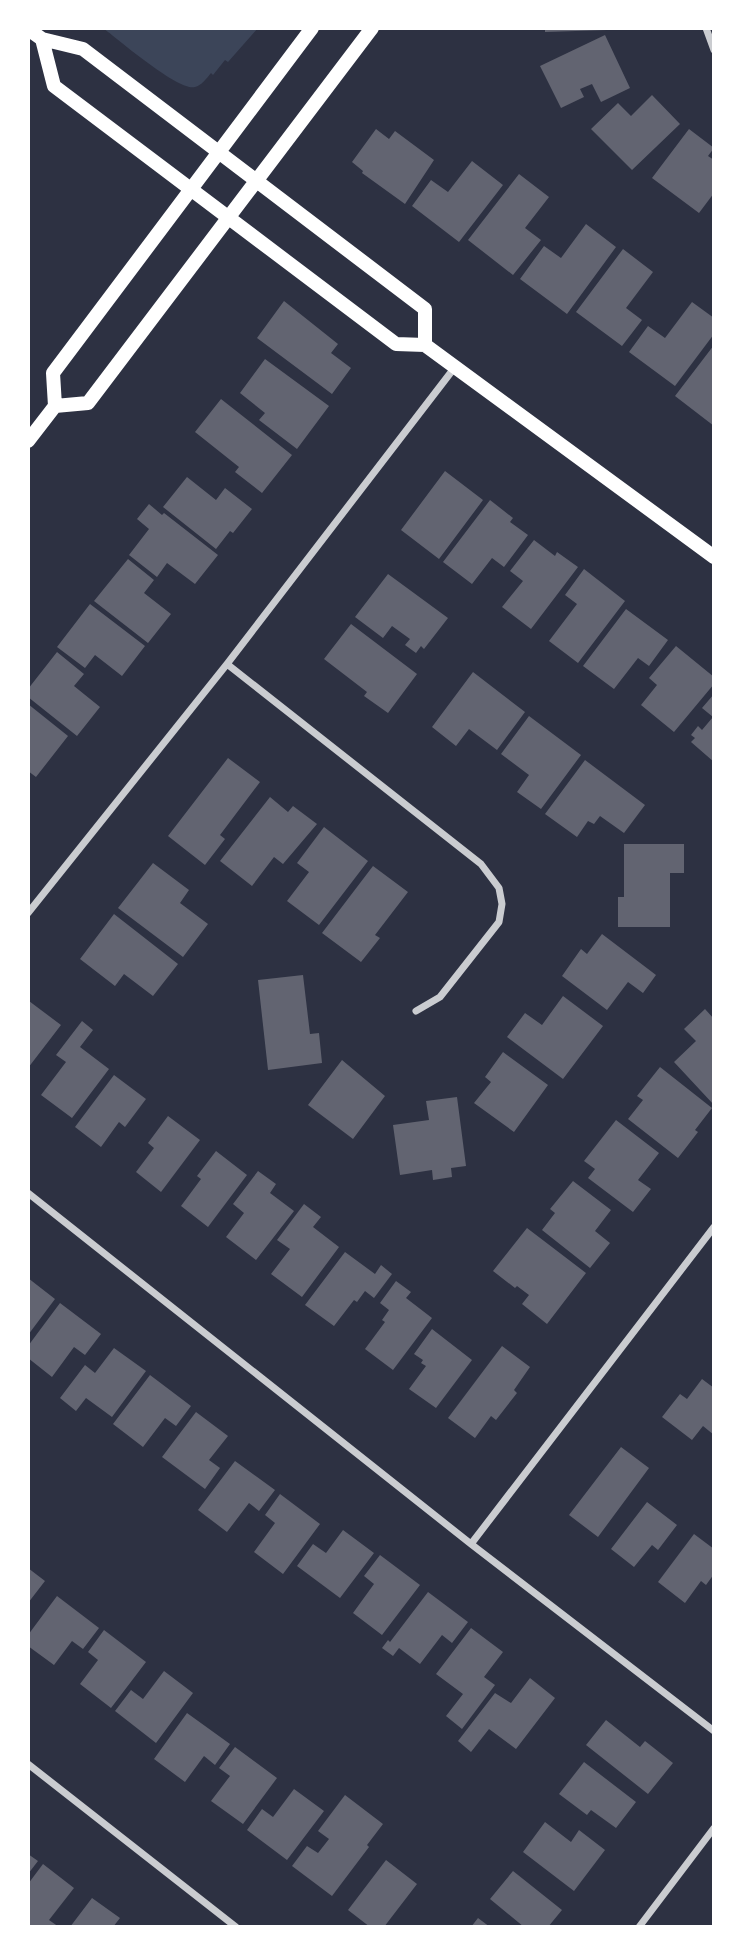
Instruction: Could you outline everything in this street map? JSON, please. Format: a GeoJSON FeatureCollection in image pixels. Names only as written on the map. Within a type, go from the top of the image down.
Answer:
{"type":"FeatureCollection","features":[{"type":"Feature","properties":{"kind":"main road"},"geometry":{"type":"LineString","coordinates":[[28,440],[55,406],[53,373],[313,28]]}},
{"type":"Feature","properties":{"kind":"main road"},"geometry":{"type":"LineString","coordinates":[[55,406],[88,403],[372,28]]}},
{"type":"Feature","properties":{"kind":"main road"},"geometry":{"type":"LineString","coordinates":[[28,29],[42,39],[83,49],[425,309],[425,345]]}},
{"type":"Feature","properties":{"kind":"main road"},"geometry":{"type":"LineString","coordinates":[[42,39],[54,86],[396,344],[425,345],[714,557]]}},
{"type":"Feature","properties":{"kind":"street"},"geometry":{"type":"LineString","coordinates":[[706,28],[714,50]]}},
{"type":"Feature","properties":{"kind":"street"},"geometry":{"type":"LineString","coordinates":[[28,913],[227,664],[455,367]]}},
{"type":"Feature","properties":{"kind":"street"},"geometry":{"type":"LineString","coordinates":[[227,664],[481,864],[499,888],[502,904],[499,922],[439,997],[416,1011]]}},
{"type":"Feature","properties":{"kind":"street"},"geometry":{"type":"LineString","coordinates":[[28,1194],[471,1544],[714,1731]]}},
{"type":"Feature","properties":{"kind":"street"},"geometry":{"type":"LineString","coordinates":[[471,1544],[714,1227]]}},
{"type":"Feature","properties":{"kind":"street"},"geometry":{"type":"LineString","coordinates":[[28,1764],[236,1927]]}},
{"type":"Feature","properties":{"kind":"street"},"geometry":{"type":"LineString","coordinates":[[639,1927],[714,1828]]}},
{"type":"Feature","properties":{"kind":"shaded area"},"geometry":{"type":"Polygon","coordinates":[[[103,28],[258,28],[228,62],[225,60],[213,75],[211,73],[195,87],[187,86],[163,73],[103,28]]]}},
{"type":"Feature","properties":{"kind":"building"},"geometry":{"type":"Polygon","coordinates":[[[545,28],[607,28],[607,30],[545,32],[545,28]]]}},
{"type":"Feature","properties":{"kind":"building"},"geometry":{"type":"Polygon","coordinates":[[[605,35],[630,88],[601,102],[592,84],[580,89],[584,97],[561,108],[540,66],[605,35]]]}},
{"type":"Feature","properties":{"kind":"building"},"geometry":{"type":"Polygon","coordinates":[[[652,95],[680,124],[632,170],[591,129],[618,103],[631,116],[652,95]]]}},
{"type":"Feature","properties":{"kind":"building"},"geometry":{"type":"Polygon","coordinates":[[[376,129],[389,139],[395,131],[434,160],[405,204],[362,173],[352,162],[376,129]]]}},
{"type":"Feature","properties":{"kind":"building"},"geometry":{"type":"Polygon","coordinates":[[[689,129],[714,148],[708,156],[714,160],[714,193],[699,213],[652,178],[689,129]]]}},
{"type":"Feature","properties":{"kind":"building"},"geometry":{"type":"Polygon","coordinates":[[[472,161],[503,185],[459,242],[412,206],[431,180],[448,192],[472,161]]]}},
{"type":"Feature","properties":{"kind":"building"},"geometry":{"type":"Polygon","coordinates":[[[519,174],[549,197],[525,228],[541,240],[513,275],[468,240],[519,174]]]}},
{"type":"Feature","properties":{"kind":"building"},"geometry":{"type":"Polygon","coordinates":[[[586,224],[616,247],[567,314],[520,279],[544,246],[561,258],[586,224]]]}},
{"type":"Feature","properties":{"kind":"building"},"geometry":{"type":"Polygon","coordinates":[[[623,249],[653,272],[626,308],[642,320],[622,346],[576,312],[623,249]]]}},
{"type":"Feature","properties":{"kind":"building"},"geometry":{"type":"Polygon","coordinates":[[[284,301],[338,344],[331,353],[351,368],[332,394],[257,338],[284,301]]]}},
{"type":"Feature","properties":{"kind":"building"},"geometry":{"type":"Polygon","coordinates":[[[692,302],[714,318],[714,334],[675,386],[629,352],[648,326],[665,338],[692,302]]]}},
{"type":"Feature","properties":{"kind":"building"},"geometry":{"type":"Polygon","coordinates":[[[714,345],[714,426],[675,396],[714,345]]]}},
{"type":"Feature","properties":{"kind":"building"},"geometry":{"type":"Polygon","coordinates":[[[265,359],[329,406],[297,449],[259,420],[265,413],[240,393],[265,359]]]}},
{"type":"Feature","properties":{"kind":"building"},"geometry":{"type":"Polygon","coordinates":[[[221,399],[292,455],[262,493],[235,472],[239,467],[195,432],[221,399]]]}},
{"type":"Feature","properties":{"kind":"building"},"geometry":{"type":"Polygon","coordinates":[[[445,471],[483,500],[439,559],[401,530],[445,471]]]}},
{"type":"Feature","properties":{"kind":"building"},"geometry":{"type":"Polygon","coordinates":[[[187,477],[216,500],[225,488],[252,509],[216,549],[163,507],[187,477]]]}},
{"type":"Feature","properties":{"kind":"building"},"geometry":{"type":"Polygon","coordinates":[[[490,500],[513,518],[510,522],[528,535],[504,567],[492,558],[472,584],[443,562],[490,500]]]}},
{"type":"Feature","properties":{"kind":"building"},"geometry":{"type":"Polygon","coordinates":[[[149,504],[218,555],[195,584],[167,563],[157,577],[129,555],[149,529],[137,519],[149,504]]]}},
{"type":"Feature","properties":{"kind":"building"},"geometry":{"type":"Polygon","coordinates":[[[534,540],[555,556],[557,552],[578,567],[531,629],[502,607],[523,581],[510,571],[534,540]]]}},
{"type":"Feature","properties":{"kind":"building"},"geometry":{"type":"Polygon","coordinates":[[[128,559],[154,580],[144,593],[171,614],[148,643],[94,601],[128,559]]]}},
{"type":"Feature","properties":{"kind":"building"},"geometry":{"type":"Polygon","coordinates":[[[584,569],[625,601],[578,663],[549,641],[577,604],[565,595],[584,569]]]}},
{"type":"Feature","properties":{"kind":"building"},"geometry":{"type":"Polygon","coordinates":[[[388,574],[448,618],[424,649],[421,646],[416,653],[405,645],[410,639],[392,626],[383,638],[355,617],[388,574]]]}},
{"type":"Feature","properties":{"kind":"building"},"geometry":{"type":"Polygon","coordinates":[[[90,604],[145,646],[122,676],[95,655],[85,668],[57,647],[90,604]]]}},
{"type":"Feature","properties":{"kind":"building"},"geometry":{"type":"Polygon","coordinates":[[[626,609],[668,640],[649,666],[638,658],[614,689],[583,666],[626,609]]]}},
{"type":"Feature","properties":{"kind":"building"},"geometry":{"type":"Polygon","coordinates":[[[351,624],[417,674],[388,713],[364,696],[367,692],[324,659],[351,624]]]}},
{"type":"Feature","properties":{"kind":"building"},"geometry":{"type":"Polygon","coordinates":[[[676,646],[714,677],[714,684],[674,732],[641,705],[657,685],[649,678],[676,646]]]}},
{"type":"Feature","properties":{"kind":"building"},"geometry":{"type":"Polygon","coordinates":[[[57,652],[84,674],[74,686],[100,707],[77,736],[28,697],[28,689],[57,652]]]}},
{"type":"Feature","properties":{"kind":"building"},"geometry":{"type":"Polygon","coordinates":[[[473,672],[525,712],[497,750],[469,729],[456,746],[432,727],[473,672]]]}},
{"type":"Feature","properties":{"kind":"building"},"geometry":{"type":"Polygon","coordinates":[[[714,694],[714,762],[691,742],[695,738],[691,735],[698,726],[702,730],[713,717],[702,708],[714,694]]]}},
{"type":"Feature","properties":{"kind":"building"},"geometry":{"type":"Polygon","coordinates":[[[28,704],[68,736],[36,777],[28,771],[28,704]]]}},
{"type":"Feature","properties":{"kind":"building"},"geometry":{"type":"Polygon","coordinates":[[[529,716],[581,755],[541,809],[517,792],[529,775],[501,754],[529,716]]]}},
{"type":"Feature","properties":{"kind":"building"},"geometry":{"type":"Polygon","coordinates":[[[228,758],[260,782],[220,835],[225,839],[205,865],[168,836],[228,758]]]}},
{"type":"Feature","properties":{"kind":"building"},"geometry":{"type":"Polygon","coordinates":[[[585,760],[645,805],[624,833],[600,816],[594,824],[588,821],[577,837],[545,814],[585,760]]]}},
{"type":"Feature","properties":{"kind":"building"},"geometry":{"type":"Polygon","coordinates":[[[270,797],[288,812],[293,806],[317,824],[283,864],[274,857],[252,886],[220,861],[270,797]]]}},
{"type":"Feature","properties":{"kind":"building"},"geometry":{"type":"Polygon","coordinates":[[[324,827],[368,861],[319,925],[287,901],[309,872],[297,863],[324,827]]]}},
{"type":"Feature","properties":{"kind":"building"},"geometry":{"type":"Polygon","coordinates":[[[624,844],[684,844],[684,873],[670,873],[670,927],[618,927],[618,897],[624,897],[624,844]]]}},
{"type":"Feature","properties":{"kind":"building"},"geometry":{"type":"Polygon","coordinates":[[[153,863],[189,890],[180,903],[208,924],[183,957],[118,908],[153,863]]]}},
{"type":"Feature","properties":{"kind":"building"},"geometry":{"type":"Polygon","coordinates":[[[373,866],[408,892],[375,935],[380,938],[361,962],[322,933],[373,866]]]}},
{"type":"Feature","properties":{"kind":"building"},"geometry":{"type":"Polygon","coordinates":[[[114,914],[178,964],[153,996],[124,974],[115,986],[80,959],[114,914]]]}},
{"type":"Feature","properties":{"kind":"building"},"geometry":{"type":"Polygon","coordinates":[[[602,934],[656,975],[643,993],[628,982],[607,1010],[562,976],[581,949],[587,954],[602,934]]]}},
{"type":"Feature","properties":{"kind":"building"},"geometry":{"type":"Polygon","coordinates":[[[303,975],[310,1034],[319,1033],[322,1063],[268,1070],[258,980],[303,975]]]}},
{"type":"Feature","properties":{"kind":"building"},"geometry":{"type":"Polygon","coordinates":[[[563,996],[603,1026],[563,1079],[507,1037],[525,1013],[542,1025],[563,996]]]}},
{"type":"Feature","properties":{"kind":"building"},"geometry":{"type":"Polygon","coordinates":[[[28,1002],[61,1025],[28,1068],[28,1002]]]}},
{"type":"Feature","properties":{"kind":"building"},"geometry":{"type":"Polygon","coordinates":[[[705,1009],[714,1019],[714,1105],[674,1062],[696,1041],[684,1029],[705,1009]]]}},
{"type":"Feature","properties":{"kind":"building"},"geometry":{"type":"Polygon","coordinates":[[[82,1021],[93,1030],[80,1047],[109,1069],[72,1118],[41,1095],[66,1062],[56,1055],[82,1021]]]}},
{"type":"Feature","properties":{"kind":"building"},"geometry":{"type":"Polygon","coordinates":[[[503,1052],[548,1085],[514,1132],[474,1103],[491,1082],[485,1077],[503,1052]]]}},
{"type":"Feature","properties":{"kind":"building"},"geometry":{"type":"Polygon","coordinates":[[[342,1060],[385,1096],[353,1139],[308,1105],[342,1060]]]}},
{"type":"Feature","properties":{"kind":"building"},"geometry":{"type":"Polygon","coordinates":[[[660,1067],[712,1108],[678,1158],[628,1119],[643,1100],[637,1096],[660,1067]]]}},
{"type":"Feature","properties":{"kind":"building"},"geometry":{"type":"Polygon","coordinates":[[[114,1075],[146,1099],[125,1127],[119,1122],[101,1147],[75,1127],[114,1075]]]}},
{"type":"Feature","properties":{"kind":"building"},"geometry":{"type":"Polygon","coordinates":[[[457,1097],[466,1166],[451,1168],[452,1177],[433,1180],[432,1170],[400,1175],[393,1125],[429,1120],[426,1101],[457,1097]]]}},
{"type":"Feature","properties":{"kind":"building"},"geometry":{"type":"Polygon","coordinates":[[[168,1116],[200,1140],[161,1192],[136,1172],[154,1148],[148,1143],[168,1116]]]}},
{"type":"Feature","properties":{"kind":"building"},"geometry":{"type":"Polygon","coordinates":[[[616,1120],[659,1153],[638,1180],[651,1189],[633,1212],[588,1178],[595,1169],[584,1161],[616,1120]]]}},
{"type":"Feature","properties":{"kind":"building"},"geometry":{"type":"Polygon","coordinates":[[[216,1151],[247,1175],[208,1227],[181,1206],[201,1179],[197,1176],[216,1151]]]}},
{"type":"Feature","properties":{"kind":"building"},"geometry":{"type":"Polygon","coordinates":[[[258,1171],[276,1184],[270,1193],[294,1211],[256,1260],[226,1237],[244,1213],[233,1204],[258,1171]]]}},
{"type":"Feature","properties":{"kind":"building"},"geometry":{"type":"Polygon","coordinates":[[[573,1181],[611,1210],[595,1231],[610,1243],[590,1268],[542,1230],[555,1213],[550,1209],[573,1181]]]}},
{"type":"Feature","properties":{"kind":"building"},"geometry":{"type":"Polygon","coordinates":[[[304,1204],[321,1217],[313,1227],[339,1247],[302,1297],[271,1274],[290,1249],[277,1240],[304,1204]]]}},
{"type":"Feature","properties":{"kind":"building"},"geometry":{"type":"Polygon","coordinates":[[[527,1228],[586,1273],[547,1324],[522,1304],[529,1295],[493,1271],[527,1228]]]}},
{"type":"Feature","properties":{"kind":"building"},"geometry":{"type":"Polygon","coordinates":[[[345,1252],[375,1274],[381,1265],[392,1274],[374,1298],[365,1291],[357,1302],[354,1300],[334,1326],[305,1305],[345,1252]]]}},
{"type":"Feature","properties":{"kind":"building"},"geometry":{"type":"Polygon","coordinates":[[[28,1278],[55,1299],[28,1335],[28,1278]]]}},
{"type":"Feature","properties":{"kind":"building"},"geometry":{"type":"Polygon","coordinates":[[[396,1281],[411,1292],[406,1298],[432,1318],[393,1370],[365,1349],[385,1322],[382,1320],[389,1310],[380,1303],[396,1281]]]}},
{"type":"Feature","properties":{"kind":"building"},"geometry":{"type":"Polygon","coordinates":[[[60,1303],[101,1334],[85,1355],[74,1347],[52,1377],[28,1358],[28,1346],[60,1303]]]}},
{"type":"Feature","properties":{"kind":"building"},"geometry":{"type":"Polygon","coordinates":[[[432,1329],[472,1360],[436,1408],[409,1389],[426,1366],[421,1363],[423,1360],[414,1354],[432,1329]]]}},
{"type":"Feature","properties":{"kind":"building"},"geometry":{"type":"Polygon","coordinates":[[[502,1346],[530,1367],[514,1390],[517,1393],[496,1420],[491,1416],[475,1438],[448,1418],[502,1346]]]}},
{"type":"Feature","properties":{"kind":"building"},"geometry":{"type":"Polygon","coordinates":[[[114,1348],[146,1371],[112,1417],[86,1398],[76,1411],[60,1398],[85,1365],[95,1373],[114,1348]]]}},
{"type":"Feature","properties":{"kind":"building"},"geometry":{"type":"Polygon","coordinates":[[[150,1375],[191,1406],[176,1426],[165,1418],[143,1447],[113,1424],[150,1375]]]}},
{"type":"Feature","properties":{"kind":"building"},"geometry":{"type":"Polygon","coordinates":[[[702,1379],[714,1388],[714,1435],[703,1426],[692,1440],[662,1417],[680,1394],[687,1399],[702,1379]]]}},
{"type":"Feature","properties":{"kind":"building"},"geometry":{"type":"Polygon","coordinates":[[[196,1412],[228,1436],[209,1460],[220,1468],[205,1489],[162,1457],[196,1412]]]}},
{"type":"Feature","properties":{"kind":"building"},"geometry":{"type":"Polygon","coordinates":[[[621,1447],[649,1468],[598,1537],[569,1515],[621,1447]]]}},
{"type":"Feature","properties":{"kind":"building"},"geometry":{"type":"Polygon","coordinates":[[[235,1461],[275,1490],[259,1511],[249,1503],[227,1532],[198,1510],[235,1461]]]}},
{"type":"Feature","properties":{"kind":"building"},"geometry":{"type":"Polygon","coordinates":[[[280,1494],[320,1524],[283,1574],[254,1552],[275,1523],[265,1515],[280,1494]]]}},
{"type":"Feature","properties":{"kind":"building"},"geometry":{"type":"Polygon","coordinates":[[[647,1502],[677,1525],[658,1550],[652,1545],[634,1567],[611,1549],[647,1502]]]}},
{"type":"Feature","properties":{"kind":"building"},"geometry":{"type":"Polygon","coordinates":[[[343,1530],[374,1553],[340,1598],[297,1566],[313,1544],[326,1553],[343,1530]]]}},
{"type":"Feature","properties":{"kind":"building"},"geometry":{"type":"Polygon","coordinates":[[[694,1534],[714,1549],[714,1574],[706,1585],[701,1581],[685,1603],[658,1582],[694,1534]]]}},
{"type":"Feature","properties":{"kind":"building"},"geometry":{"type":"Polygon","coordinates":[[[380,1555],[420,1585],[382,1635],[353,1613],[374,1584],[364,1576],[380,1555]]]}},
{"type":"Feature","properties":{"kind":"building"},"geometry":{"type":"Polygon","coordinates":[[[28,1568],[45,1581],[28,1603],[28,1568]]]}},
{"type":"Feature","properties":{"kind":"building"},"geometry":{"type":"Polygon","coordinates":[[[428,1592],[468,1622],[452,1643],[442,1635],[420,1664],[399,1648],[393,1656],[382,1648],[388,1640],[390,1642],[428,1592]]]}},
{"type":"Feature","properties":{"kind":"building"},"geometry":{"type":"Polygon","coordinates":[[[57,1596],[99,1628],[83,1649],[72,1641],[54,1665],[28,1646],[28,1635],[57,1596]]]}},
{"type":"Feature","properties":{"kind":"building"},"geometry":{"type":"Polygon","coordinates":[[[471,1628],[503,1652],[484,1677],[495,1685],[462,1729],[446,1716],[463,1694],[436,1674],[471,1628]]]}},
{"type":"Feature","properties":{"kind":"building"},"geometry":{"type":"Polygon","coordinates":[[[104,1630],[146,1662],[111,1708],[80,1684],[98,1660],[88,1652],[104,1630]]]}},
{"type":"Feature","properties":{"kind":"building"},"geometry":{"type":"Polygon","coordinates":[[[164,1671],[193,1693],[156,1743],[115,1711],[131,1690],[143,1699],[164,1671]]]}},
{"type":"Feature","properties":{"kind":"building"},"geometry":{"type":"Polygon","coordinates":[[[530,1678],[555,1698],[516,1749],[489,1729],[471,1752],[458,1741],[495,1693],[511,1703],[530,1678]]]}},
{"type":"Feature","properties":{"kind":"building"},"geometry":{"type":"Polygon","coordinates":[[[187,1713],[230,1744],[215,1765],[204,1756],[185,1782],[154,1759],[187,1713]]]}},
{"type":"Feature","properties":{"kind":"building"},"geometry":{"type":"Polygon","coordinates":[[[606,1720],[640,1747],[645,1741],[673,1763],[648,1794],[586,1745],[606,1720]]]}},
{"type":"Feature","properties":{"kind":"building"},"geometry":{"type":"Polygon","coordinates":[[[235,1747],[277,1778],[243,1824],[211,1801],[230,1776],[219,1768],[235,1747]]]}},
{"type":"Feature","properties":{"kind":"building"},"geometry":{"type":"Polygon","coordinates":[[[584,1762],[636,1802],[616,1828],[591,1810],[587,1815],[559,1794],[584,1762]]]}},
{"type":"Feature","properties":{"kind":"building"},"geometry":{"type":"Polygon","coordinates":[[[294,1789],[324,1811],[287,1860],[247,1830],[262,1809],[273,1817],[294,1789]]]}},
{"type":"Feature","properties":{"kind":"building"},"geometry":{"type":"Polygon","coordinates":[[[345,1795],[383,1824],[332,1896],[292,1866],[307,1846],[318,1853],[329,1839],[318,1831],[345,1795]]]}},
{"type":"Feature","properties":{"kind":"building"},"geometry":{"type":"Polygon","coordinates":[[[545,1822],[571,1842],[579,1830],[605,1850],[574,1891],[523,1852],[545,1822]]]}},
{"type":"Feature","properties":{"kind":"building"},"geometry":{"type":"Polygon","coordinates":[[[28,1854],[38,1861],[28,1874],[28,1854]]]}},
{"type":"Feature","properties":{"kind":"building"},"geometry":{"type":"Polygon","coordinates":[[[386,1860],[417,1884],[384,1927],[370,1927],[348,1910],[386,1860]]]}},
{"type":"Feature","properties":{"kind":"building"},"geometry":{"type":"Polygon","coordinates":[[[43,1864],[74,1888],[49,1920],[59,1927],[28,1927],[28,1884],[43,1864]]]}},
{"type":"Feature","properties":{"kind":"building"},"geometry":{"type":"Polygon","coordinates":[[[513,1871],[562,1910],[548,1927],[524,1927],[490,1899],[513,1871]]]}},
{"type":"Feature","properties":{"kind":"building"},"geometry":{"type":"Polygon","coordinates":[[[92,1898],[120,1918],[113,1927],[70,1927],[92,1898]]]}},
{"type":"Feature","properties":{"kind":"building"},"geometry":{"type":"Polygon","coordinates":[[[478,1918],[490,1927],[471,1927],[478,1918]]]}}]}
